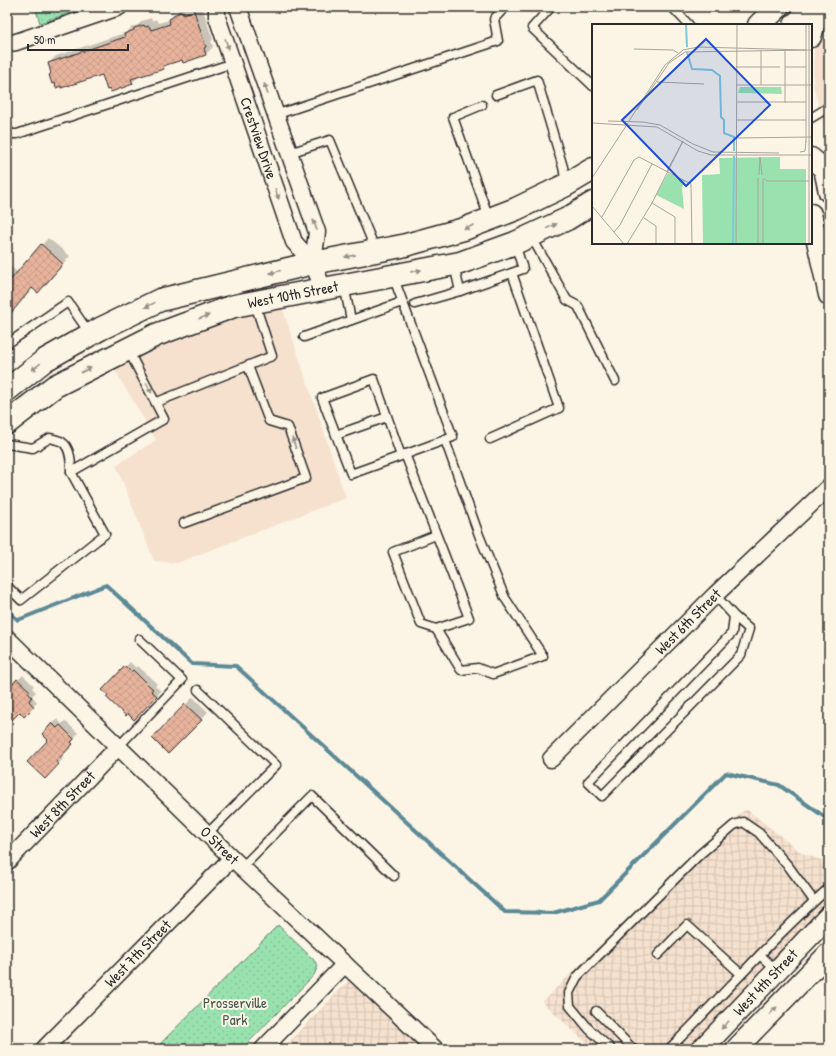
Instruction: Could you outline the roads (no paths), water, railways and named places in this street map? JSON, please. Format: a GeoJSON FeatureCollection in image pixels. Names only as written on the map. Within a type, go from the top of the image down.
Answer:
{"type":"FeatureCollection","features":[{"type":"Feature","properties":{"kind":"main road"},"geometry":{"type":"LineString","coordinates":[[760,24],[778,7]]}},
{"type":"Feature","properties":{"kind":"main road"},"geometry":{"type":"LineString","coordinates":[[778,7],[781,24]]}},
{"type":"Feature","properties":{"kind":"main road"},"geometry":{"type":"LineString","coordinates":[[796,24],[813,7]]}},
{"type":"Feature","properties":{"kind":"main road","name":"West 10th Street"},"geometry":{"type":"LineString","coordinates":[[7,390],[45,360],[90,334],[160,300],[313,263],[402,246],[464,229],[516,209],[566,186],[592,170]]}},
{"type":"Feature","properties":{"kind":"main road","name":"West 10th Street"},"geometry":{"type":"LineString","coordinates":[[7,423],[55,386],[156,335],[184,324],[234,306],[454,264],[522,239],[567,218],[592,204]]}},
{"type":"Feature","properties":{"kind":"street"},"geometry":{"type":"LineString","coordinates":[[7,44],[119,7]]}},
{"type":"Feature","properties":{"kind":"street","name":"Crestview Drive"},"geometry":{"type":"LineString","coordinates":[[217,7],[217,17],[294,242],[313,263],[323,289]]}},
{"type":"Feature","properties":{"kind":"street","name":"Crestview Drive"},"geometry":{"type":"LineString","coordinates":[[238,7],[317,232],[313,263]]}},
{"type":"Feature","properties":{"kind":"street"},"geometry":{"type":"LineString","coordinates":[[812,34],[823,7]]}},
{"type":"Feature","properties":{"kind":"street"},"geometry":{"type":"LineString","coordinates":[[812,159],[824,169],[829,192]]}},
{"type":"Feature","properties":{"kind":"street"},"geometry":{"type":"LineString","coordinates":[[812,218],[829,295]]}},
{"type":"Feature","properties":{"kind":"street","name":"West 6th Street"},"geometry":{"type":"LineString","coordinates":[[551,760],[715,595],[829,487]]}},
{"type":"Feature","properties":{"kind":"street","name":"O Street"},"geometry":{"type":"LineString","coordinates":[[7,638],[237,863],[432,1048]]}},
{"type":"Feature","properties":{"kind":"street","name":"West 8th Street"},"geometry":{"type":"LineString","coordinates":[[7,862],[118,747]]}},
{"type":"Feature","properties":{"kind":"street","name":"West 7th Street"},"geometry":{"type":"LineString","coordinates":[[44,1049],[237,863]]}},
{"type":"Feature","properties":{"kind":"street","name":"West 4th Street"},"geometry":{"type":"LineString","coordinates":[[702,1049],[829,916]]}},
{"type":"Feature","properties":{"kind":"street"},"geometry":{"type":"LineString","coordinates":[[736,1049],[829,953]]}},
{"type":"Feature","properties":{"kind":"street"},"geometry":{"type":"LineString","coordinates":[[263,1049],[345,964]]}},
{"type":"Feature","properties":{"kind":"lane"},"geometry":{"type":"LineString","coordinates":[[275,116],[498,41],[494,19],[505,7]]}},
{"type":"Feature","properties":{"kind":"lane"},"geometry":{"type":"LineString","coordinates":[[551,7],[532,28],[592,85]]}},
{"type":"Feature","properties":{"kind":"lane"},"geometry":{"type":"LineString","coordinates":[[672,7],[688,24]]}},
{"type":"Feature","properties":{"kind":"lane"},"geometry":{"type":"LineString","coordinates":[[682,7],[683,18]]}},
{"type":"Feature","properties":{"kind":"lane"},"geometry":{"type":"LineString","coordinates":[[7,129],[11,134],[17,134],[233,63]]}},
{"type":"Feature","properties":{"kind":"lane"},"geometry":{"type":"LineString","coordinates":[[496,95],[537,80],[563,167],[566,186]]}},
{"type":"Feature","properties":{"kind":"lane"},"geometry":{"type":"LineString","coordinates":[[482,105],[452,117],[490,219]]}},
{"type":"Feature","properties":{"kind":"lane"},"geometry":{"type":"LineString","coordinates":[[812,117],[829,107]]}},
{"type":"Feature","properties":{"kind":"lane"},"geometry":{"type":"LineString","coordinates":[[289,153],[330,140],[376,251]]}},
{"type":"Feature","properties":{"kind":"lane"},"geometry":{"type":"LineString","coordinates":[[415,304],[460,292],[523,269],[522,239]]}},
{"type":"Feature","properties":{"kind":"lane"},"geometry":{"type":"LineString","coordinates":[[522,239],[567,300],[578,306],[615,381]]}},
{"type":"Feature","properties":{"kind":"lane"},"geometry":{"type":"LineString","coordinates":[[454,264],[460,292]]}},
{"type":"Feature","properties":{"kind":"lane"},"geometry":{"type":"LineString","coordinates":[[490,439],[560,408],[512,273]]}},
{"type":"Feature","properties":{"kind":"lane"},"geometry":{"type":"LineString","coordinates":[[392,276],[453,437],[403,455],[351,474],[322,398],[374,379],[387,417],[403,455],[436,535],[469,618],[436,629],[421,624],[393,552],[436,535]]}},
{"type":"Feature","properties":{"kind":"lane"},"geometry":{"type":"LineString","coordinates":[[344,284],[351,320]]}},
{"type":"Feature","properties":{"kind":"lane"},"geometry":{"type":"LineString","coordinates":[[7,344],[68,302],[90,334]]}},
{"type":"Feature","properties":{"kind":"lane"},"geometry":{"type":"LineString","coordinates":[[157,402],[272,356],[254,302]]}},
{"type":"Feature","properties":{"kind":"lane"},"geometry":{"type":"LineString","coordinates":[[304,337],[402,302]]}},
{"type":"Feature","properties":{"kind":"lane"},"geometry":{"type":"LineString","coordinates":[[71,472],[164,418],[157,402],[127,349]]}},
{"type":"Feature","properties":{"kind":"lane"},"geometry":{"type":"LineString","coordinates":[[184,523],[306,478],[288,427],[268,421],[248,366]]}},
{"type":"Feature","properties":{"kind":"lane"},"geometry":{"type":"LineString","coordinates":[[336,435],[387,417]]}},
{"type":"Feature","properties":{"kind":"lane"},"geometry":{"type":"LineString","coordinates":[[7,444],[33,448],[50,438],[62,442],[68,450],[71,462],[71,472],[105,534],[21,600],[7,586]]}},
{"type":"Feature","properties":{"kind":"lane"},"geometry":{"type":"LineString","coordinates":[[436,629],[461,670],[478,668],[493,674],[543,656],[505,598],[474,521],[445,440]]}},
{"type":"Feature","properties":{"kind":"lane"},"geometry":{"type":"LineString","coordinates":[[715,595],[734,616],[749,629],[741,655],[602,796],[588,782],[732,634],[734,616]]}},
{"type":"Feature","properties":{"kind":"lane"},"geometry":{"type":"LineString","coordinates":[[118,747],[182,680],[139,639]]}},
{"type":"Feature","properties":{"kind":"lane"},"geometry":{"type":"LineString","coordinates":[[198,690],[276,765],[208,834]]}},
{"type":"Feature","properties":{"kind":"lane"},"geometry":{"type":"LineString","coordinates":[[237,863],[312,796],[394,876]]}},
{"type":"Feature","properties":{"kind":"lane"},"geometry":{"type":"LineString","coordinates":[[611,1049],[589,1028],[570,1006],[569,993],[577,977],[699,855],[734,825],[743,822],[759,833],[789,867],[814,901]]}},
{"type":"Feature","properties":{"kind":"lane"},"geometry":{"type":"LineString","coordinates":[[668,1049],[695,1024],[741,974],[814,901],[829,888]]}},
{"type":"Feature","properties":{"kind":"lane"},"geometry":{"type":"LineString","coordinates":[[658,955],[687,925],[741,974]]}},
{"type":"Feature","properties":{"kind":"lane"},"geometry":{"type":"LineString","coordinates":[[760,955],[777,972]]}},
{"type":"Feature","properties":{"kind":"lane"},"geometry":{"type":"LineString","coordinates":[[596,1011],[633,1049]]}},
{"type":"Feature","properties":{"kind":"waterway"},"geometry":{"type":"LineString","coordinates":[[7,610],[18,620],[106,585],[192,664],[236,666],[505,912],[553,913],[599,900],[726,773],[779,785],[829,820]]}},
{"type":"Feature","properties":{"kind":"park label","name":"Prosserville Park"},"geometry":{"type":"Point","coordinates":[235,1012]}}]}
